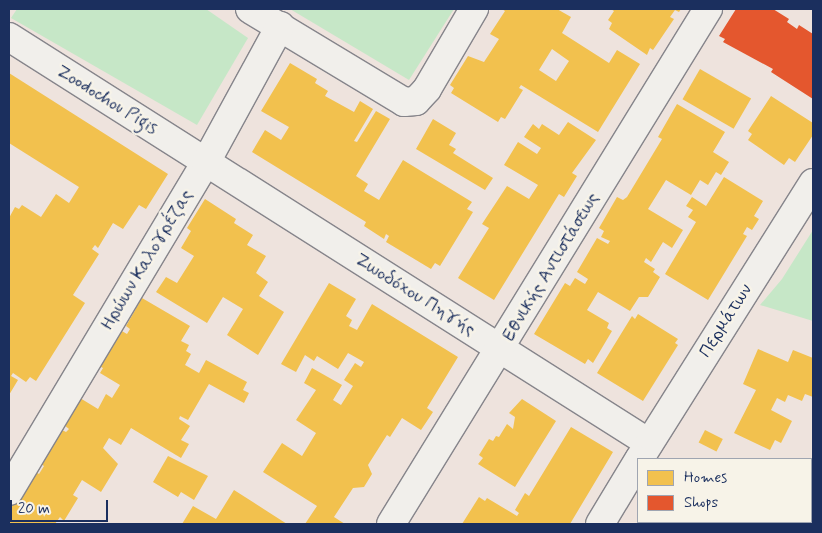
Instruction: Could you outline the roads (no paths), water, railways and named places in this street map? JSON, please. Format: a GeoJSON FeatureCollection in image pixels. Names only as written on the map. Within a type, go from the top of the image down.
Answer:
{"type":"FeatureCollection","features":[{"type":"Feature","properties":{"kind":"street"},"geometry":{"type":"LineString","coordinates":[[250,9],[404,102],[416,101],[428,89],[474,9]]}},
{"type":"Feature","properties":{"kind":"street","name":"Εθνικής Αντιστάσεως"},"geometry":{"type":"LineString","coordinates":[[391,524],[500,350],[708,9]]}},
{"type":"Feature","properties":{"kind":"street","name":"Ηρώων Καλογρέζας"},"geometry":{"type":"LineString","coordinates":[[9,491],[206,162],[280,26]]}},
{"type":"Feature","properties":{"kind":"street","name":"Zoodochou Pigis"},"geometry":{"type":"LineString","coordinates":[[9,37],[206,162]]}},
{"type":"Feature","properties":{"kind":"street","name":"Ζωοδόχου Πηγής"},"geometry":{"type":"LineString","coordinates":[[206,162],[500,350],[642,455]]}},
{"type":"Feature","properties":{"kind":"street","name":"Περμάτων"},"geometry":{"type":"LineString","coordinates":[[642,455],[813,183]]}},
{"type":"Feature","properties":{"kind":"street","name":"Περμάτων"},"geometry":{"type":"LineString","coordinates":[[600,524],[637,463]]}}]}
